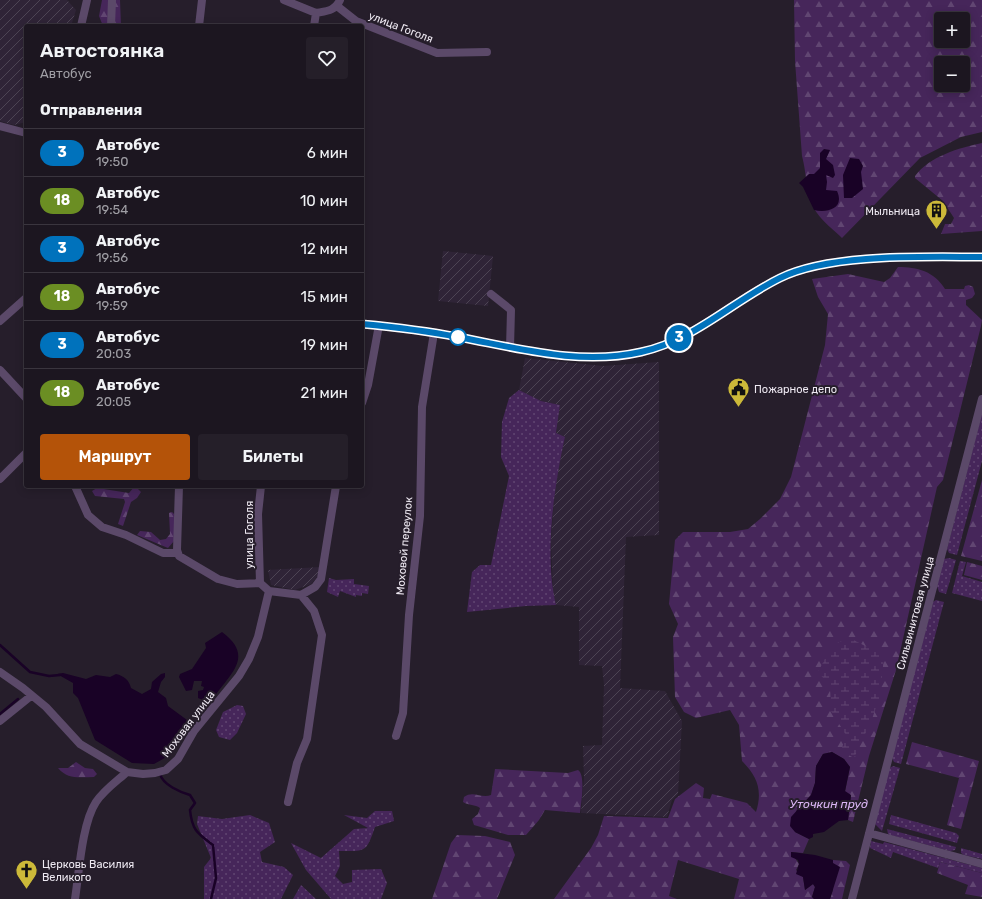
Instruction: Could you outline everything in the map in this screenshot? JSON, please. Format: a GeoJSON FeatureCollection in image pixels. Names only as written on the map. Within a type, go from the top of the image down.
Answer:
{"type":"FeatureCollection","features":[{"type":"Feature","properties":{"kind":"street"},"geometry":{"type":"LineString","coordinates":[[81,24],[87,0]]}},
{"type":"Feature","properties":{"kind":"street"},"geometry":{"type":"LineString","coordinates":[[111,24],[112,0]]}},
{"type":"Feature","properties":{"kind":"street"},"geometry":{"type":"LineString","coordinates":[[199,24],[202,0]]}},
{"type":"Feature","properties":{"kind":"street"},"geometry":{"type":"LineString","coordinates":[[284,0],[316,13],[314,24]]}},
{"type":"Feature","properties":{"kind":"street","name":"улица Гоголя"},"geometry":{"type":"LineString","coordinates":[[316,13],[331,10],[339,3],[356,22],[361,24]]}},
{"type":"Feature","properties":{"kind":"street","name":"улица Гоголя"},"geometry":{"type":"LineString","coordinates":[[364,25],[437,53],[487,52]]}},
{"type":"Feature","properties":{"kind":"street"},"geometry":{"type":"LineString","coordinates":[[0,126],[24,132]]}},
{"type":"Feature","properties":{"kind":"street"},"geometry":{"type":"LineString","coordinates":[[364,324],[434,333],[510,348],[552,354],[584,357],[611,357],[642,352],[686,334],[770,283],[803,269],[828,264],[911,257],[982,258]]}},
{"type":"Feature","properties":{"kind":"street"},"geometry":{"type":"LineString","coordinates":[[491,294],[511,310],[510,348]]}},
{"type":"Feature","properties":{"kind":"street"},"geometry":{"type":"LineString","coordinates":[[0,321],[24,300]]}},
{"type":"Feature","properties":{"kind":"street"},"geometry":{"type":"LineString","coordinates":[[364,397],[368,385],[379,325]]}},
{"type":"Feature","properties":{"kind":"street","name":"Моховой переулок"},"geometry":{"type":"LineString","coordinates":[[396,736],[403,713],[409,615],[420,516],[422,407],[434,333]]}},
{"type":"Feature","properties":{"kind":"street"},"geometry":{"type":"LineString","coordinates":[[0,370],[24,396]]}},
{"type":"Feature","properties":{"kind":"street","name":"Сильвинитовая улица"},"geometry":{"type":"LineString","coordinates":[[852,899],[982,399]]}},
{"type":"Feature","properties":{"kind":"street"},"geometry":{"type":"LineString","coordinates":[[0,479],[24,456]]}},
{"type":"Feature","properties":{"kind":"street"},"geometry":{"type":"LineString","coordinates":[[76,488],[88,515],[102,527],[126,534],[163,552],[178,553],[218,579],[237,584],[260,583],[269,591],[301,595],[315,587],[322,579],[336,488]]}},
{"type":"Feature","properties":{"kind":"street"},"geometry":{"type":"LineString","coordinates":[[178,553],[179,488]]}},
{"type":"Feature","properties":{"kind":"street","name":"улица Гоголя"},"geometry":{"type":"LineString","coordinates":[[260,583],[258,514],[261,488]]}},
{"type":"Feature","properties":{"kind":"street","name":"Моховая улица"},"geometry":{"type":"LineString","coordinates":[[127,772],[143,774],[155,773],[166,770],[178,759],[194,732],[219,702],[249,659],[258,637],[269,591]]}},
{"type":"Feature","properties":{"kind":"street"},"geometry":{"type":"LineString","coordinates":[[288,802],[297,763],[306,739],[322,635],[314,611],[301,595]]}},
{"type":"Feature","properties":{"kind":"street"},"geometry":{"type":"LineString","coordinates":[[0,672],[46,707],[80,744],[127,772],[103,793],[96,803],[89,818],[75,899]]}},
{"type":"Feature","properties":{"kind":"street"},"geometry":{"type":"LineString","coordinates":[[0,721],[31,696]]}},
{"type":"Feature","properties":{"kind":"street"},"geometry":{"type":"LineString","coordinates":[[869,833],[982,864]]}},
{"type":"Feature","properties":{"kind":"shaded area"},"geometry":{"type":"Polygon","coordinates":[[[0,0],[67,0],[76,10],[72,24],[24,24],[24,122],[14,125],[0,121],[0,0]]]}},
{"type":"Feature","properties":{"kind":"shaded area"},"geometry":{"type":"Polygon","coordinates":[[[443,251],[493,256],[488,306],[438,301],[443,251]]]}},
{"type":"Feature","properties":{"kind":"shaded area"},"geometry":{"type":"Polygon","coordinates":[[[525,358],[603,366],[659,362],[659,535],[626,537],[620,688],[665,691],[682,721],[678,794],[672,800],[667,817],[581,813],[584,778],[583,746],[602,745],[604,685],[602,666],[579,665],[579,607],[556,605],[553,592],[551,540],[555,485],[565,437],[556,434],[560,405],[541,401],[519,390],[525,358]]]}},
{"type":"Feature","properties":{"kind":"shaded area"},"geometry":{"type":"Polygon","coordinates":[[[321,567],[319,575],[311,584],[295,590],[271,585],[268,570],[321,567]]]}},
{"type":"Feature","properties":{"kind":"green space"},"geometry":{"type":"Polygon","coordinates":[[[102,0],[120,0],[121,24],[102,24],[99,16],[102,0]]]}},
{"type":"Feature","properties":{"kind":"green space"},"geometry":{"type":"Polygon","coordinates":[[[794,0],[982,0],[982,132],[961,137],[920,158],[842,238],[825,223],[813,207],[802,156],[795,61],[794,0]]]}},
{"type":"Feature","properties":{"kind":"green space"},"geometry":{"type":"Polygon","coordinates":[[[982,143],[982,231],[941,234],[945,224],[951,224],[954,218],[943,201],[915,178],[915,176],[921,169],[937,158],[964,147],[982,143]]]}},
{"type":"Feature","properties":{"kind":"green space"},"geometry":{"type":"Polygon","coordinates":[[[898,267],[924,271],[936,278],[945,289],[964,289],[965,286],[969,285],[973,287],[975,294],[972,298],[966,300],[966,305],[982,320],[943,480],[937,487],[896,670],[869,756],[853,822],[848,820],[851,796],[845,792],[850,767],[844,759],[832,752],[823,754],[816,766],[815,783],[811,795],[796,811],[795,832],[809,839],[803,853],[791,852],[799,864],[796,870],[803,877],[805,890],[813,884],[815,887],[812,897],[814,899],[734,899],[739,879],[678,860],[669,896],[677,899],[554,899],[591,848],[598,835],[604,816],[668,818],[675,799],[696,783],[704,788],[703,798],[710,799],[712,794],[747,803],[756,812],[759,790],[752,772],[742,761],[739,725],[730,710],[696,718],[684,712],[675,697],[673,637],[678,624],[669,604],[675,540],[683,532],[730,532],[748,529],[780,499],[791,477],[825,345],[828,314],[818,297],[812,279],[848,274],[884,282],[890,278],[898,267]]]}},
{"type":"Feature","properties":{"kind":"green space"},"geometry":{"type":"Polygon","coordinates":[[[519,390],[541,401],[560,405],[556,433],[565,437],[554,499],[551,543],[552,585],[556,605],[526,606],[467,612],[472,572],[480,565],[491,565],[509,476],[501,457],[502,422],[509,398],[519,390]]]}},
{"type":"Feature","properties":{"kind":"green space"},"geometry":{"type":"Polygon","coordinates":[[[982,413],[982,461],[957,555],[949,553],[947,549],[982,413]]]}},
{"type":"Feature","properties":{"kind":"green space"},"geometry":{"type":"Polygon","coordinates":[[[982,480],[982,561],[961,556],[982,480]]]}},
{"type":"Feature","properties":{"kind":"green space"},"geometry":{"type":"Polygon","coordinates":[[[97,488],[129,493],[133,488],[137,488],[141,492],[137,498],[131,502],[123,526],[118,524],[125,502],[124,499],[95,496],[92,491],[97,488]]]}},
{"type":"Feature","properties":{"kind":"green space"},"geometry":{"type":"Polygon","coordinates":[[[172,512],[174,514],[174,541],[168,548],[137,535],[140,531],[151,532],[160,540],[166,539],[170,534],[169,513],[172,512]]]}},
{"type":"Feature","properties":{"kind":"green space"},"geometry":{"type":"Polygon","coordinates":[[[949,558],[956,560],[946,594],[939,592],[937,586],[944,559],[949,558]]]}},
{"type":"Feature","properties":{"kind":"green space"},"geometry":{"type":"Polygon","coordinates":[[[960,561],[966,562],[962,576],[982,582],[982,601],[952,593],[960,561]]]}},
{"type":"Feature","properties":{"kind":"green space"},"geometry":{"type":"Polygon","coordinates":[[[967,562],[982,566],[982,580],[964,575],[967,562]]]}},
{"type":"Feature","properties":{"kind":"green space"},"geometry":{"type":"Polygon","coordinates":[[[329,578],[336,580],[354,579],[354,584],[369,586],[368,594],[362,593],[362,596],[356,595],[356,597],[340,591],[338,597],[327,592],[329,578]]]}},
{"type":"Feature","properties":{"kind":"green space"},"geometry":{"type":"Polygon","coordinates":[[[936,600],[944,602],[901,764],[894,762],[892,758],[933,602],[936,600]]]}},
{"type":"Feature","properties":{"kind":"green space"},"geometry":{"type":"Polygon","coordinates":[[[850,638],[884,656],[880,696],[872,719],[854,758],[841,751],[846,735],[831,711],[830,686],[818,672],[832,645],[850,638]]]}},
{"type":"Feature","properties":{"kind":"green space"},"geometry":{"type":"Polygon","coordinates":[[[237,705],[243,706],[246,714],[237,733],[230,740],[219,737],[216,730],[223,712],[237,705]]]}},
{"type":"Feature","properties":{"kind":"green space"},"geometry":{"type":"Polygon","coordinates":[[[912,742],[979,761],[961,829],[947,825],[959,778],[906,764],[912,742]]]}},
{"type":"Feature","properties":{"kind":"green space"},"geometry":{"type":"Polygon","coordinates":[[[76,762],[85,768],[93,769],[97,774],[94,777],[74,777],[62,772],[58,768],[68,768],[76,762]]]}},
{"type":"Feature","properties":{"kind":"green space"},"geometry":{"type":"Polygon","coordinates":[[[893,766],[900,768],[882,831],[875,824],[888,769],[893,766]]]}},
{"type":"Feature","properties":{"kind":"green space"},"geometry":{"type":"Polygon","coordinates":[[[495,769],[568,773],[578,770],[582,778],[580,813],[545,810],[539,820],[526,835],[508,835],[474,825],[472,819],[478,814],[480,808],[463,802],[464,797],[471,794],[484,796],[491,795],[495,769]]]}},
{"type":"Feature","properties":{"kind":"green space"},"geometry":{"type":"Polygon","coordinates":[[[375,811],[392,811],[394,821],[375,827],[367,846],[364,849],[355,851],[339,851],[340,866],[335,876],[343,884],[352,882],[352,870],[381,869],[387,883],[381,899],[331,899],[306,870],[291,843],[321,858],[354,829],[368,828],[344,815],[367,818],[375,811]]]}},
{"type":"Feature","properties":{"kind":"green space"},"geometry":{"type":"Polygon","coordinates":[[[250,815],[269,823],[275,842],[260,852],[262,862],[284,867],[293,875],[281,899],[204,899],[204,867],[211,858],[197,824],[198,816],[222,819],[250,815]]]}},
{"type":"Feature","properties":{"kind":"green space"},"geometry":{"type":"Polygon","coordinates":[[[891,815],[956,833],[959,836],[957,843],[889,824],[891,815]]]}},
{"type":"Feature","properties":{"kind":"green space"},"geometry":{"type":"Polygon","coordinates":[[[887,829],[956,847],[955,850],[950,851],[890,835],[888,834],[887,829]]]}},
{"type":"Feature","properties":{"kind":"green space"},"geometry":{"type":"Polygon","coordinates":[[[457,835],[485,836],[510,842],[515,855],[497,899],[432,899],[451,843],[457,835]]]}},
{"type":"Feature","properties":{"kind":"green space"},"geometry":{"type":"Polygon","coordinates":[[[871,841],[883,844],[884,842],[982,868],[982,873],[940,862],[938,868],[893,852],[891,858],[870,848],[871,841]]]}},
{"type":"Feature","properties":{"kind":"green space"},"geometry":{"type":"Polygon","coordinates":[[[961,848],[982,854],[982,859],[964,855],[961,853],[961,848]]]}},
{"type":"Feature","properties":{"kind":"green space"},"geometry":{"type":"Polygon","coordinates":[[[833,860],[846,861],[850,865],[842,899],[830,899],[833,890],[833,860]]]}},
{"type":"Feature","properties":{"kind":"green space"},"geometry":{"type":"Polygon","coordinates":[[[940,862],[982,873],[982,897],[965,894],[968,885],[937,873],[940,862]]]}},
{"type":"Feature","properties":{"kind":"green space"},"geometry":{"type":"Polygon","coordinates":[[[301,885],[316,899],[293,899],[301,885]]]}},
{"type":"Feature","properties":{"kind":"water"},"geometry":{"type":"Polygon","coordinates":[[[824,149],[830,150],[826,159],[833,165],[835,175],[833,178],[826,175],[826,190],[837,191],[839,202],[837,206],[829,210],[819,211],[814,210],[803,187],[799,183],[809,174],[814,174],[820,168],[820,153],[824,149]]]}},
{"type":"Feature","properties":{"kind":"water"},"geometry":{"type":"Polygon","coordinates":[[[850,158],[859,159],[863,166],[861,172],[863,189],[852,198],[844,198],[843,175],[850,158]]]}},
{"type":"Feature","properties":{"kind":"water"},"geometry":{"type":"Polygon","coordinates":[[[222,632],[232,641],[237,649],[237,664],[233,672],[214,697],[212,699],[203,700],[198,698],[198,691],[203,690],[204,687],[201,686],[202,681],[194,681],[192,690],[186,691],[179,677],[180,674],[192,669],[206,648],[205,643],[222,632]]]}},
{"type":"Feature","properties":{"kind":"water"},"geometry":{"type":"Polygon","coordinates":[[[63,673],[86,679],[96,675],[110,677],[116,674],[124,677],[131,688],[142,694],[151,689],[152,682],[161,674],[165,673],[165,677],[161,682],[158,692],[166,698],[168,706],[187,720],[186,727],[170,755],[154,764],[132,763],[95,740],[78,698],[73,693],[73,683],[57,674],[63,673]]]}},
{"type":"Feature","properties":{"kind":"water","name":"Уточкин пруд"},"geometry":{"type":"Polygon","coordinates":[[[832,752],[844,759],[850,767],[845,791],[851,795],[848,820],[839,821],[824,832],[813,834],[813,837],[809,839],[795,832],[790,826],[791,817],[811,795],[815,783],[816,766],[823,754],[832,752]]]}},
{"type":"Feature","properties":{"kind":"water"},"geometry":{"type":"Polygon","coordinates":[[[791,852],[815,855],[833,860],[833,863],[840,867],[830,899],[814,899],[812,897],[815,887],[813,884],[805,890],[803,877],[796,874],[799,864],[798,860],[791,857],[791,852]]]}},
{"type":"Feature","properties":{"kind":"waterway"},"geometry":{"type":"LineString","coordinates":[[0,645],[30,672],[49,676],[60,675]]}},
{"type":"Feature","properties":{"kind":"waterway"},"geometry":{"type":"LineString","coordinates":[[0,714],[18,699]]}},
{"type":"Feature","properties":{"kind":"waterway"},"geometry":{"type":"LineString","coordinates":[[160,774],[168,785],[190,795],[195,803],[190,810],[194,827],[199,834],[213,845],[216,878],[211,899]]}},
{"type":"Feature","properties":{"kind":"bus line","name":"3"},"geometry":{"type":"LineString","coordinates":[[364,324],[434,333],[562,356],[611,357],[642,352],[681,337],[770,283],[796,271],[810,267],[828,264],[911,257],[982,257]]}},
{"type":"Feature","properties":{"kind":"place","name":"Мыльница"},"geometry":{"type":"Point","coordinates":[936,230]}},
{"type":"Feature","properties":{"kind":"place","name":"Пожарное депо"},"geometry":{"type":"Point","coordinates":[739,408]}},
{"type":"Feature","properties":{"kind":"place","name":"Церковь Василия Великого"},"geometry":{"type":"Point","coordinates":[27,890]}}]}
